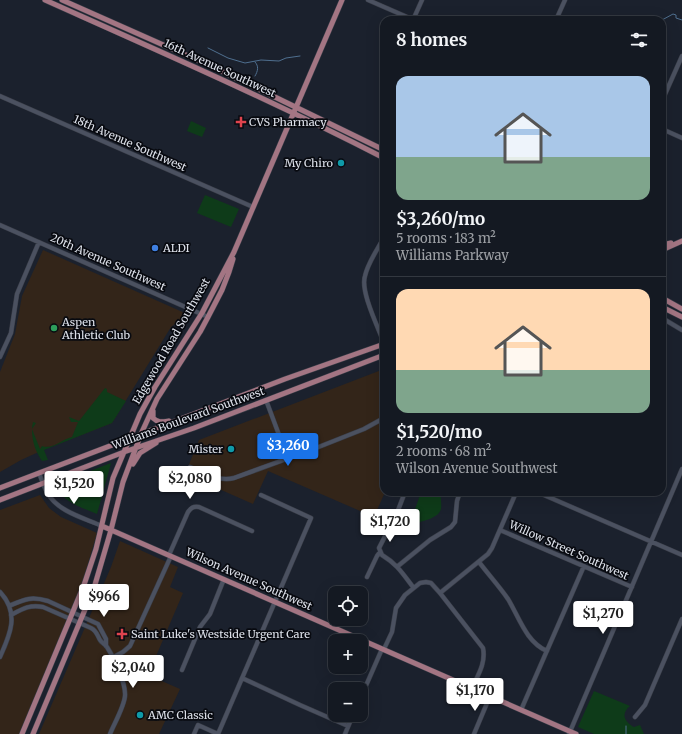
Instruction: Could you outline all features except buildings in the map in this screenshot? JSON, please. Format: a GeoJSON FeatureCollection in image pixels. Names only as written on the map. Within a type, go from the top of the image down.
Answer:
{"type":"FeatureCollection","features":[{"type":"Feature","properties":{"kind":"main road","name":"16th Avenue Southwest"},"geometry":{"type":"LineString","coordinates":[[46,0],[210,73],[380,156]]}},
{"type":"Feature","properties":{"kind":"main road","name":"16th Avenue Southwest"},"geometry":{"type":"LineString","coordinates":[[62,0],[213,67],[380,148]]}},
{"type":"Feature","properties":{"kind":"main road","name":"Edgewood Road Southwest"},"geometry":{"type":"LineString","coordinates":[[22,734],[74,612],[90,568],[112,485],[140,414],[155,386],[202,313],[234,252],[342,0]]}},
{"type":"Feature","properties":{"kind":"main road"},"geometry":{"type":"LineString","coordinates":[[666,244],[682,240]]}},
{"type":"Feature","properties":{"kind":"main road"},"geometry":{"type":"LineString","coordinates":[[666,248],[682,240]]}},
{"type":"Feature","properties":{"kind":"main road","name":"Edgewood Road Southwest"},"geometry":{"type":"LineString","coordinates":[[33,734],[94,588],[123,482],[141,434],[163,389],[200,332],[225,284],[230,272],[234,252]]}},
{"type":"Feature","properties":{"kind":"main road"},"geometry":{"type":"LineString","coordinates":[[666,300],[682,309]]}},
{"type":"Feature","properties":{"kind":"main road"},"geometry":{"type":"LineString","coordinates":[[666,309],[682,317]]}},
{"type":"Feature","properties":{"kind":"main road","name":"Williams Boulevard Southwest"},"geometry":{"type":"LineString","coordinates":[[0,488],[286,379],[380,345]]}},
{"type":"Feature","properties":{"kind":"main road","name":"Williams Boulevard Southwest"},"geometry":{"type":"LineString","coordinates":[[0,500],[136,447],[380,357]]}},
{"type":"Feature","properties":{"kind":"main road"},"geometry":{"type":"LineString","coordinates":[[154,407],[153,418],[156,421],[176,421]]}},
{"type":"Feature","properties":{"kind":"main road"},"geometry":{"type":"LineString","coordinates":[[123,482],[140,453],[168,436]]}},
{"type":"Feature","properties":{"kind":"main road","name":"Wilson Avenue Southwest"},"geometry":{"type":"LineString","coordinates":[[102,526],[472,688],[570,733],[576,734]]}},
{"type":"Feature","properties":{"kind":"street"},"geometry":{"type":"LineString","coordinates":[[368,0],[405,16]]}},
{"type":"Feature","properties":{"kind":"street"},"geometry":{"type":"LineString","coordinates":[[416,16],[422,0]]}},
{"type":"Feature","properties":{"kind":"street"},"geometry":{"type":"LineString","coordinates":[[558,16],[565,0]]}},
{"type":"Feature","properties":{"kind":"street"},"geometry":{"type":"LineString","coordinates":[[666,92],[682,56]]}},
{"type":"Feature","properties":{"kind":"street","name":"18th Avenue Southwest"},"geometry":{"type":"LineString","coordinates":[[0,96],[253,207]]}},
{"type":"Feature","properties":{"kind":"street"},"geometry":{"type":"LineString","coordinates":[[666,131],[682,138]]}},
{"type":"Feature","properties":{"kind":"street","name":"20th Avenue Southwest"},"geometry":{"type":"LineString","coordinates":[[0,225],[202,313],[208,317]]}},
{"type":"Feature","properties":{"kind":"street"},"geometry":{"type":"LineString","coordinates":[[0,357],[10,333],[17,294],[39,242]]}},
{"type":"Feature","properties":{"kind":"street"},"geometry":{"type":"LineString","coordinates":[[380,245],[364,276],[365,293],[380,333]]}},
{"type":"Feature","properties":{"kind":"street"},"geometry":{"type":"LineString","coordinates":[[666,320],[682,330]]}},
{"type":"Feature","properties":{"kind":"street"},"geometry":{"type":"LineString","coordinates":[[266,400],[288,459]]}},
{"type":"Feature","properties":{"kind":"street"},"geometry":{"type":"LineString","coordinates":[[190,467],[218,479],[226,480],[288,459],[364,429],[380,420]]}},
{"type":"Feature","properties":{"kind":"street"},"geometry":{"type":"LineString","coordinates":[[570,733],[682,469]]}},
{"type":"Feature","properties":{"kind":"street","name":"Wilson Avenue Southwest"},"geometry":{"type":"LineString","coordinates":[[39,473],[48,494],[64,509],[102,526]]}},
{"type":"Feature","properties":{"kind":"street"},"geometry":{"type":"LineString","coordinates":[[194,734],[198,725],[218,734],[311,518],[261,495]]}},
{"type":"Feature","properties":{"kind":"street"},"geometry":{"type":"LineString","coordinates":[[367,577],[380,552],[379,548],[381,543],[397,513],[403,496]]}},
{"type":"Feature","properties":{"kind":"street"},"geometry":{"type":"LineString","coordinates":[[398,566],[455,522],[459,496]]}},
{"type":"Feature","properties":{"kind":"street"},"geometry":{"type":"LineString","coordinates":[[440,593],[488,554],[515,496]]}},
{"type":"Feature","properties":{"kind":"street"},"geometry":{"type":"LineString","coordinates":[[546,496],[682,555]]}},
{"type":"Feature","properties":{"kind":"street"},"geometry":{"type":"LineString","coordinates":[[112,658],[130,646],[190,509],[194,506],[199,507],[252,531]]}},
{"type":"Feature","properties":{"kind":"street","name":"Willow Street Southwest"},"geometry":{"type":"LineString","coordinates":[[500,530],[632,587]]}},
{"type":"Feature","properties":{"kind":"street"},"geometry":{"type":"LineString","coordinates":[[380,552],[398,566],[413,587]]}},
{"type":"Feature","properties":{"kind":"street"},"geometry":{"type":"LineString","coordinates":[[479,562],[507,598],[532,640],[540,648],[547,651]]}},
{"type":"Feature","properties":{"kind":"street"},"geometry":{"type":"LineString","coordinates":[[521,710],[584,566]]}},
{"type":"Feature","properties":{"kind":"street"},"geometry":{"type":"LineString","coordinates":[[182,670],[200,627],[210,614],[224,579]]}},
{"type":"Feature","properties":{"kind":"street"},"geometry":{"type":"LineString","coordinates":[[368,682],[392,632],[396,608],[405,594],[413,587],[420,583],[426,582],[432,583],[483,648],[483,662],[472,688]]}},
{"type":"Feature","properties":{"kind":"street"},"geometry":{"type":"LineString","coordinates":[[0,592],[5,597],[9,606],[12,626],[0,657]]}},
{"type":"Feature","properties":{"kind":"street"},"geometry":{"type":"LineString","coordinates":[[9,606],[25,599],[33,598],[48,601],[98,624],[106,639],[106,646]]}},
{"type":"Feature","properties":{"kind":"street"},"geometry":{"type":"LineString","coordinates":[[11,615],[27,607],[43,607],[95,630],[101,642],[106,646],[123,681],[125,698],[110,734]]}},
{"type":"Feature","properties":{"kind":"street"},"geometry":{"type":"LineString","coordinates":[[635,717],[645,704],[682,619]]}},
{"type":"Feature","properties":{"kind":"street"},"geometry":{"type":"LineString","coordinates":[[242,678],[348,726]]}},
{"type":"Feature","properties":{"kind":"street"},"geometry":{"type":"LineString","coordinates":[[474,734],[490,696]]}},
{"type":"Feature","properties":{"kind":"street"},"geometry":{"type":"LineString","coordinates":[[345,734],[350,722]]}},
{"type":"Feature","properties":{"kind":"shaded area"},"geometry":{"type":"Polygon","coordinates":[[[43,250],[187,314],[171,327],[112,423],[43,450],[0,472],[0,372],[15,334],[22,296],[43,250]]]}},
{"type":"Feature","properties":{"kind":"shaded area"},"geometry":{"type":"Polygon","coordinates":[[[380,371],[380,496],[383,496],[374,517],[268,471],[253,504],[185,474],[199,440],[380,371]]]}},
{"type":"Feature","properties":{"kind":"shaded area"},"geometry":{"type":"Polygon","coordinates":[[[40,495],[49,508],[61,517],[97,533],[81,587],[19,734],[0,734],[0,510],[40,495]]]}},
{"type":"Feature","properties":{"kind":"shaded area"},"geometry":{"type":"Polygon","coordinates":[[[120,541],[178,567],[170,587],[183,593],[148,675],[180,689],[159,734],[39,734],[111,567],[120,541]]]}},
{"type":"Feature","properties":{"kind":"green space"},"geometry":{"type":"Polygon","coordinates":[[[191,121],[206,128],[202,137],[187,131],[191,121]]]}},
{"type":"Feature","properties":{"kind":"green space"},"geometry":{"type":"Polygon","coordinates":[[[205,195],[239,209],[231,227],[197,213],[205,195]]]}},
{"type":"Feature","properties":{"kind":"green space"},"geometry":{"type":"Polygon","coordinates":[[[105,388],[107,389],[107,392],[126,401],[112,423],[44,450],[48,460],[42,461],[39,457],[33,442],[32,429],[40,449],[42,446],[50,447],[72,437],[78,422],[71,422],[69,417],[79,421],[105,388]]]}},
{"type":"Feature","properties":{"kind":"green space"},"geometry":{"type":"Polygon","coordinates":[[[33,422],[36,423],[32,429],[33,422]]]}},
{"type":"Feature","properties":{"kind":"green space"},"geometry":{"type":"Polygon","coordinates":[[[111,463],[97,514],[67,500],[62,495],[56,484],[111,463]]]}},
{"type":"Feature","properties":{"kind":"green space"},"geometry":{"type":"Polygon","coordinates":[[[420,496],[441,496],[441,509],[437,515],[416,523],[412,518],[420,496]]]}},
{"type":"Feature","properties":{"kind":"green space"},"geometry":{"type":"Polygon","coordinates":[[[594,691],[630,706],[624,715],[626,720],[634,727],[640,725],[644,734],[594,734],[578,727],[594,691]]]}},
{"type":"Feature","properties":{"kind":"waterway"},"geometry":{"type":"LineString","coordinates":[[666,18],[673,14],[676,15],[676,18],[682,20]]}},
{"type":"Feature","properties":{"kind":"waterway"},"geometry":{"type":"LineString","coordinates":[[208,48],[228,58],[245,63],[261,60],[279,61],[286,58],[300,56]]}},
{"type":"Feature","properties":{"kind":"waterway"},"geometry":{"type":"LineString","coordinates":[[255,62],[258,69],[255,76]]}},
{"type":"Feature","properties":{"kind":"waterway"},"geometry":{"type":"LineString","coordinates":[[626,726],[626,734]]}},
{"type":"Feature","properties":{"kind":"place","name":"CVS Pharmacy"},"geometry":{"type":"Point","coordinates":[241,122]}},
{"type":"Feature","properties":{"kind":"place","name":"My Chiro"},"geometry":{"type":"Point","coordinates":[341,163]}},
{"type":"Feature","properties":{"kind":"place","name":"ALDI"},"geometry":{"type":"Point","coordinates":[155,248]}},
{"type":"Feature","properties":{"kind":"place","name":"Aspen Athletic Club"},"geometry":{"type":"Point","coordinates":[54,328]}},
{"type":"Feature","properties":{"kind":"place","name":"Mister"},"geometry":{"type":"Point","coordinates":[231,449]}},
{"type":"Feature","properties":{"kind":"place","name":"Saint Luke's Westside Urgent Care"},"geometry":{"type":"Point","coordinates":[122,634]}},
{"type":"Feature","properties":{"kind":"place","name":"AMC Classic"},"geometry":{"type":"Point","coordinates":[140,715]}}]}
